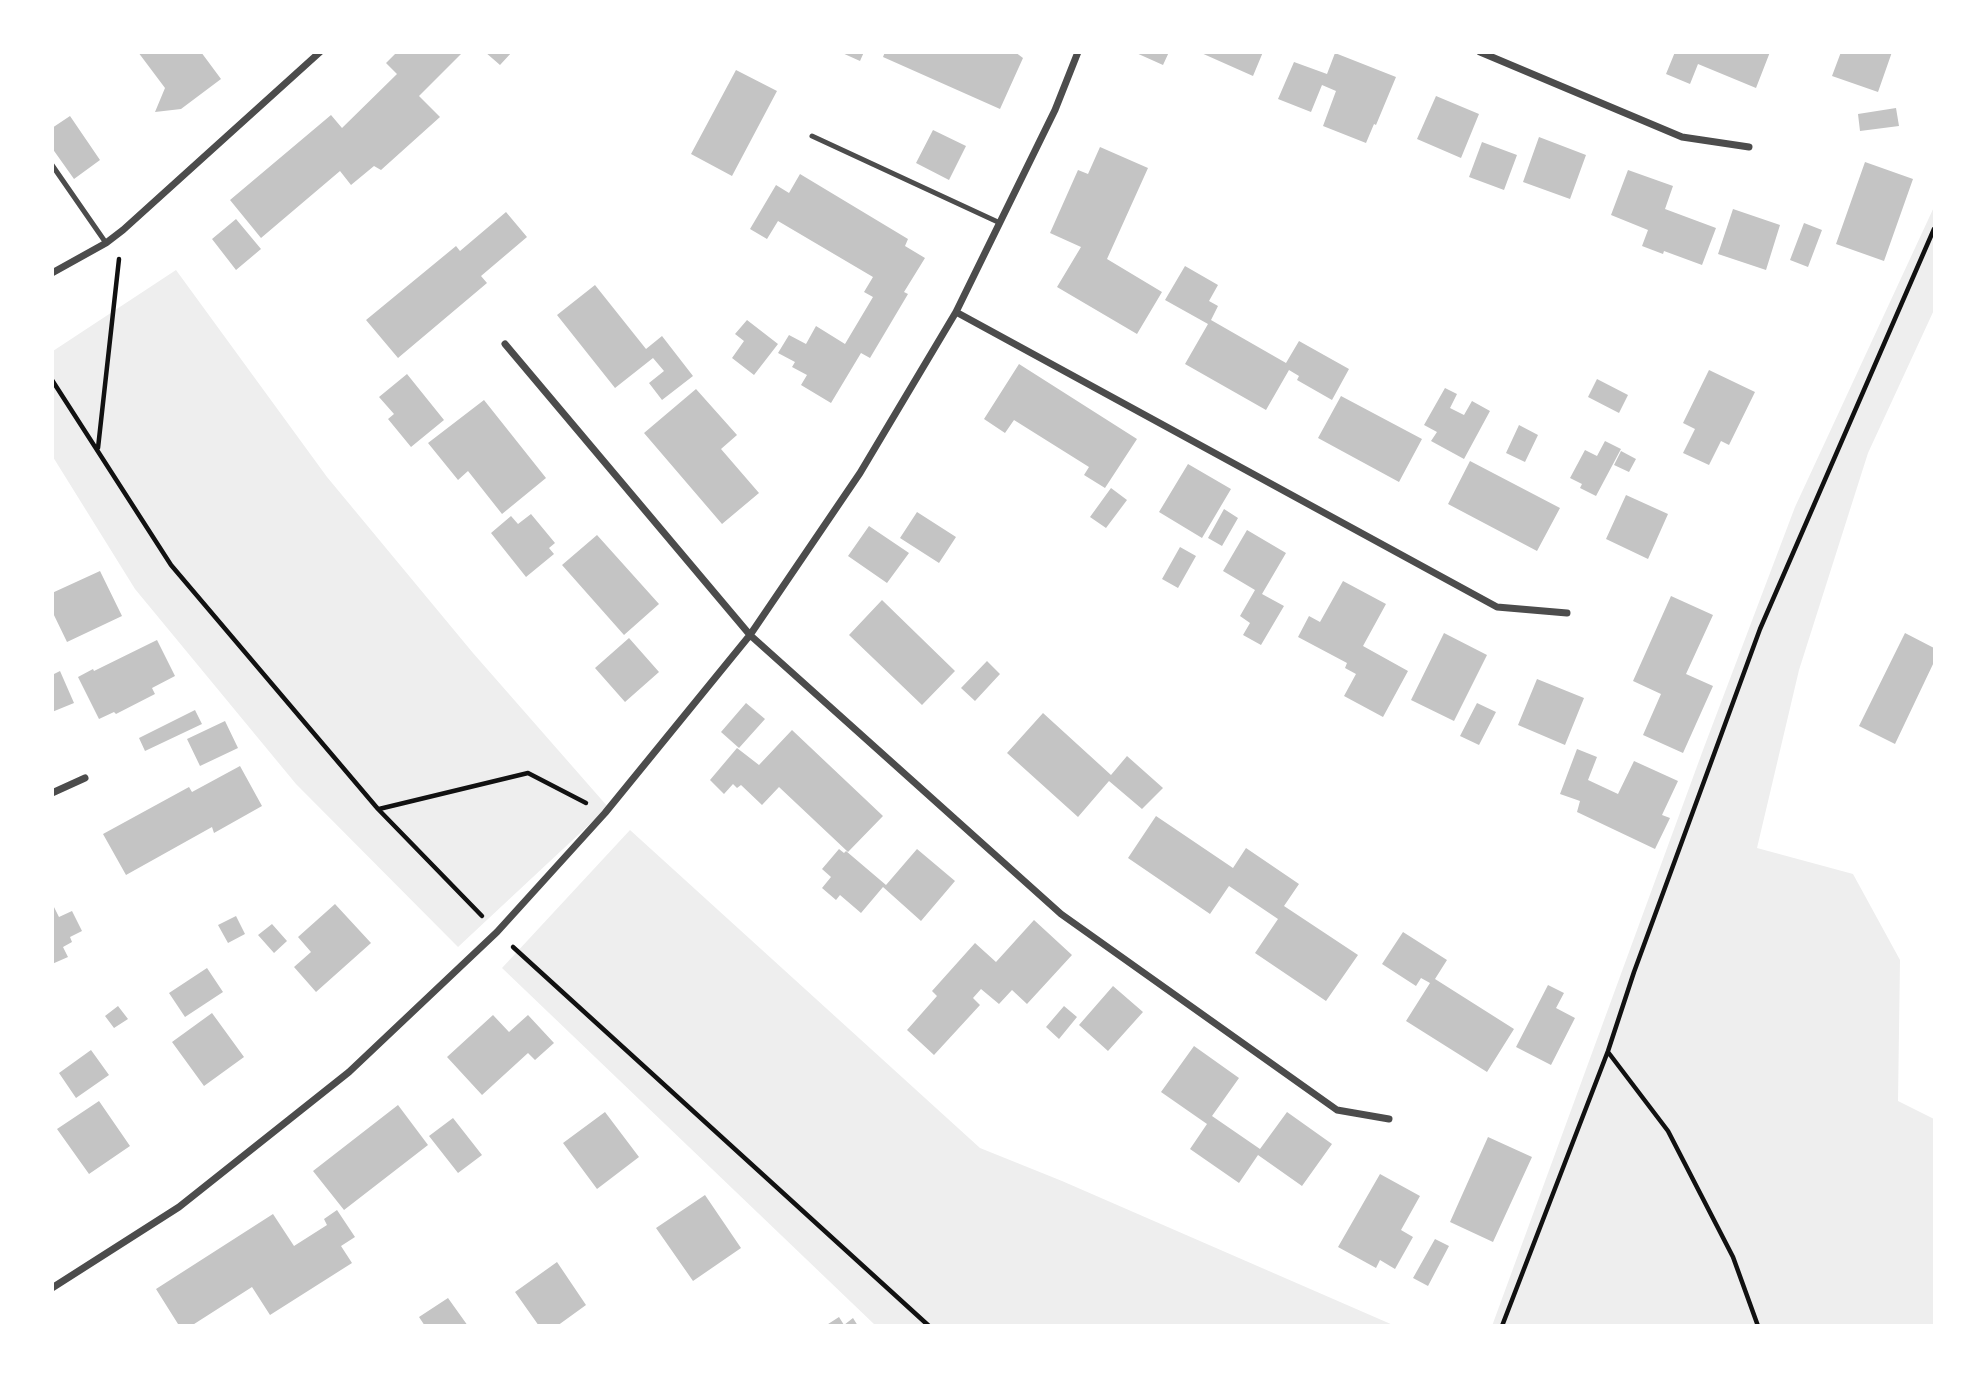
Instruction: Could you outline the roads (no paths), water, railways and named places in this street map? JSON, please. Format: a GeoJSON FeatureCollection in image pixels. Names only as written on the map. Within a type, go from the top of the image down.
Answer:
{"type":"FeatureCollection","features":[{"type":"Feature","properties":{"kind":"street"},"geometry":{"type":"LineString","coordinates":[[52,273],[106,243],[123,230],[320,52]]}},
{"type":"Feature","properties":{"kind":"street"},"geometry":{"type":"LineString","coordinates":[[52,1288],[178,1207],[338,1080],[497,932],[605,813],[750,635],[860,473],[956,312],[1055,110],[1078,52]]}},
{"type":"Feature","properties":{"kind":"street"},"geometry":{"type":"LineString","coordinates":[[1480,52],[1682,136],[1749,147]]}},
{"type":"Feature","properties":{"kind":"street"},"geometry":{"type":"LineString","coordinates":[[956,312],[1497,607],[1567,614]]}},
{"type":"Feature","properties":{"kind":"street"},"geometry":{"type":"LineString","coordinates":[[505,344],[750,635],[1061,914],[1337,1110],[1389,1119]]}},
{"type":"Feature","properties":{"kind":"street"},"geometry":{"type":"LineString","coordinates":[[52,793],[85,778]]}},
{"type":"Feature","properties":{"kind":"lane"},"geometry":{"type":"LineString","coordinates":[[812,136],[1000,223]]}},
{"type":"Feature","properties":{"kind":"lane"},"geometry":{"type":"LineString","coordinates":[[52,165],[106,243]]}}]}
